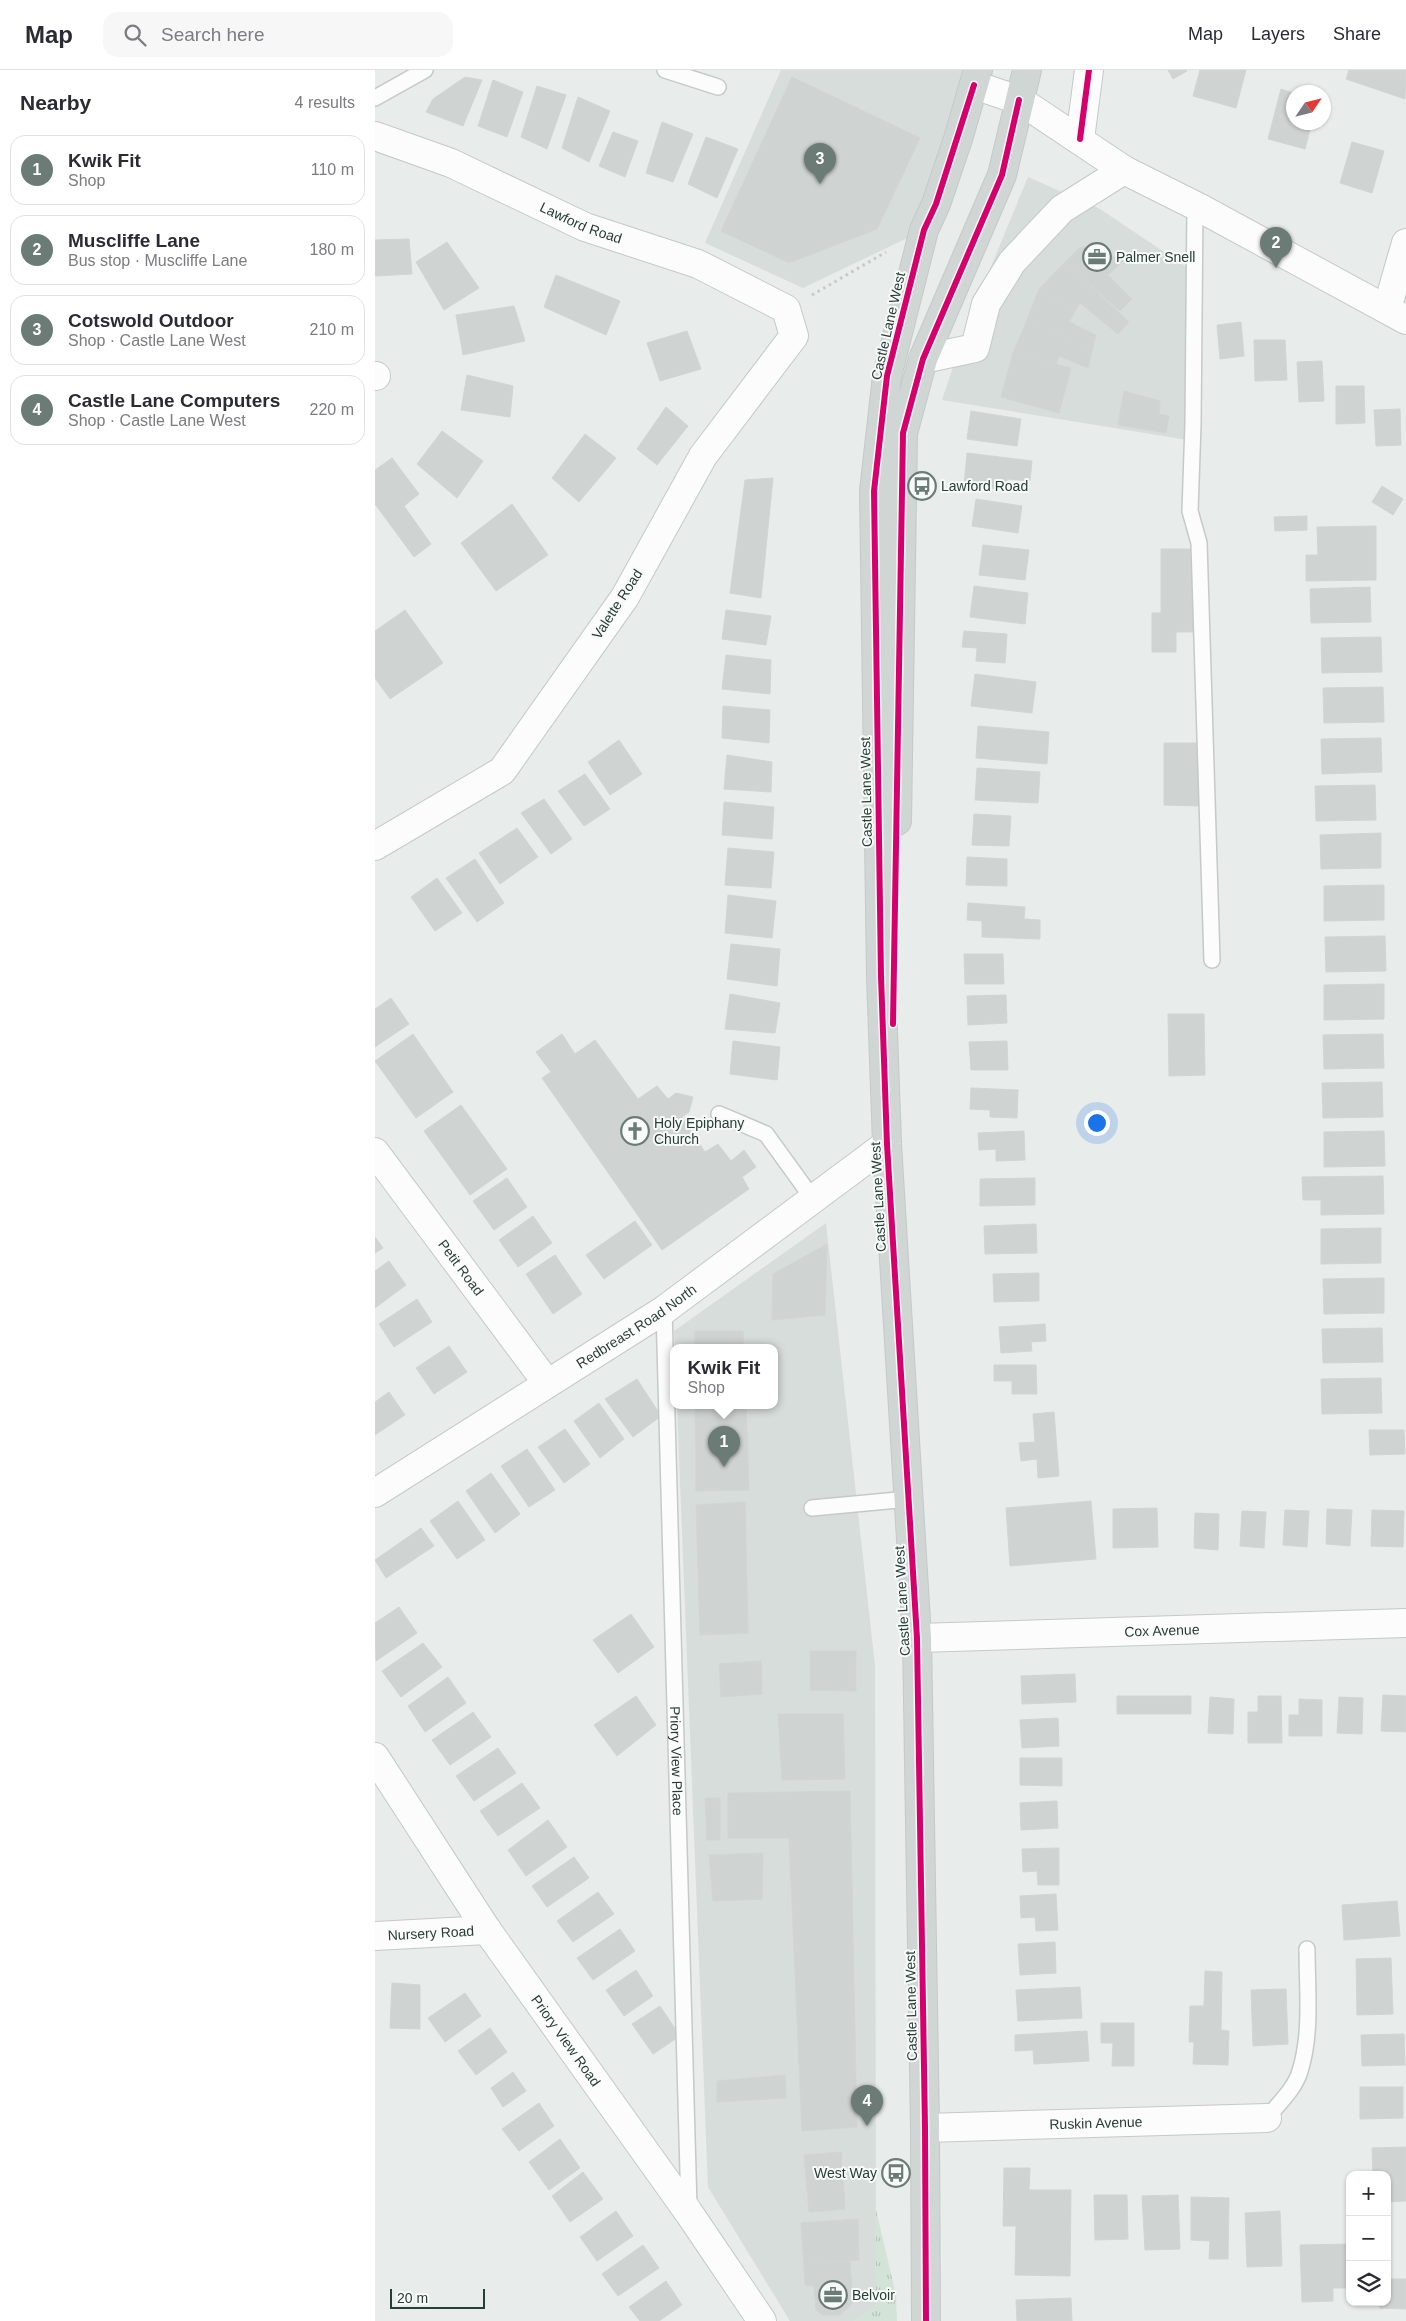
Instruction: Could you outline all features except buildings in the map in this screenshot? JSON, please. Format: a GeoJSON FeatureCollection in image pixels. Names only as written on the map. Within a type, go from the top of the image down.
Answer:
{"type":"FeatureCollection","features":[{"type":"Feature","properties":{"kind":"main road","name":"Castle Lane West"},"geometry":{"type":"LineString","coordinates":[[887,1144],[894,1014],[903,433],[923,360],[1002,175],[1027,70]]}},
{"type":"Feature","properties":{"kind":"main road","name":"Castle Lane West"},"geometry":{"type":"LineString","coordinates":[[926,2321],[925,2128],[917,1638],[887,1144],[881,976],[874,491],[887,376],[924,230],[939,195],[976,78]]}},
{"type":"Feature","properties":{"kind":"street"},"geometry":{"type":"LineString","coordinates":[[1080,139],[1089,70]]}},
{"type":"Feature","properties":{"kind":"street"},"geometry":{"type":"LineString","coordinates":[[976,78],[1019,100],[1124,170],[1397,314],[1406,243]]}},
{"type":"Feature","properties":{"kind":"street","name":"Lawford Road"},"geometry":{"type":"LineString","coordinates":[[375,136],[451,163],[585,227],[698,264],[786,309]]}},
{"type":"Feature","properties":{"kind":"street"},"geometry":{"type":"LineString","coordinates":[[923,360],[975,348],[987,304],[1012,262],[1062,209],[1124,170]]}},
{"type":"Feature","properties":{"kind":"street","name":"Valette Road"},"geometry":{"type":"LineString","coordinates":[[375,846],[502,771],[625,597],[703,456],[794,336],[786,309]]}},
{"type":"Feature","properties":{"kind":"street","name":"Redbreast Road North"},"geometry":{"type":"LineString","coordinates":[[375,1493],[664,1310],[887,1144]]}},
{"type":"Feature","properties":{"kind":"street","name":"Petit Road"},"geometry":{"type":"LineString","coordinates":[[375,1152],[547,1383]]}},
{"type":"Feature","properties":{"kind":"street","name":"Cox Avenue"},"geometry":{"type":"LineString","coordinates":[[917,1638],[1406,1622]]}},
{"type":"Feature","properties":{"kind":"street","name":"Priory View Road"},"geometry":{"type":"LineString","coordinates":[[375,1757],[487,1930],[689,2213],[762,2321]]}},
{"type":"Feature","properties":{"kind":"street","name":"Nursery Road"},"geometry":{"type":"LineString","coordinates":[[375,1936],[487,1930]]}},
{"type":"Feature","properties":{"kind":"street","name":"Ruskin Avenue"},"geometry":{"type":"LineString","coordinates":[[925,2128],[1267,2118]]}},
{"type":"Feature","properties":{"kind":"lane"},"geometry":{"type":"LineString","coordinates":[[375,98],[425,70]]}},
{"type":"Feature","properties":{"kind":"lane"},"geometry":{"type":"LineString","coordinates":[[665,70],[718,87]]}},
{"type":"Feature","properties":{"kind":"lane"},"geometry":{"type":"LineString","coordinates":[[1195,206],[1193,424],[1190,511],[1199,543],[1212,960]]}},
{"type":"Feature","properties":{"kind":"lane"},"geometry":{"type":"LineString","coordinates":[[719,1114],[766,1134],[813,1199]]}},
{"type":"Feature","properties":{"kind":"lane","name":"Priory View Place"},"geometry":{"type":"LineString","coordinates":[[664,1310],[689,2213]]}},
{"type":"Feature","properties":{"kind":"lane"},"geometry":{"type":"LineString","coordinates":[[812,1508],[909,1499]]}},
{"type":"Feature","properties":{"kind":"lane"},"geometry":{"type":"LineString","coordinates":[[1267,2118],[1290,2090],[1300,2072],[1307,2026],[1307,1949]]}},
{"type":"Feature","properties":{"kind":"path"},"geometry":{"type":"LineString","coordinates":[[786,309],[924,230]]}},
{"type":"Feature","properties":{"kind":"shaded area"},"geometry":{"type":"Polygon","coordinates":[[[781,70],[978,70],[924,230],[803,288],[705,243],[781,70]]]}},
{"type":"Feature","properties":{"kind":"shaded area"},"geometry":{"type":"Polygon","coordinates":[[[1028,177],[1100,209],[1200,276],[1200,442],[942,400],[967,325],[1028,177]]]}},
{"type":"Feature","properties":{"kind":"shaded area"},"geometry":{"type":"Polygon","coordinates":[[[826,1223],[875,1666],[876,2305],[854,2321],[790,2321],[708,2187],[677,1409],[778,1409],[778,1344],[675,1344],[674,1331],[826,1223]]]}},
{"type":"Feature","properties":{"kind":"green space"},"geometry":{"type":"Polygon","coordinates":[[[876,2210],[896,2295],[897,2321],[854,2321],[876,2305],[876,2210]]]}},
{"type":"Feature","properties":{"kind":"cycle path"},"geometry":{"type":"LineString","coordinates":[[1080,139],[1089,70]]}},
{"type":"Feature","properties":{"kind":"cycle path"},"geometry":{"type":"LineString","coordinates":[[926,2321],[925,2128],[917,1638],[887,1144],[881,976],[874,491],[887,376],[924,230],[936,204],[974,85]]}},
{"type":"Feature","properties":{"kind":"cycle path"},"geometry":{"type":"LineString","coordinates":[[893,1024],[903,433],[923,359],[1002,175],[1019,100]]}},
{"type":"Feature","properties":{"kind":"place","name":"Cotswold Outdoor"},"geometry":{"type":"Point","coordinates":[820,184]}},
{"type":"Feature","properties":{"kind":"place","name":"Palmer Snell"},"geometry":{"type":"Point","coordinates":[1097,257]}},
{"type":"Feature","properties":{"kind":"place","name":"Muscliffe Lane"},"geometry":{"type":"Point","coordinates":[1276,268]}},
{"type":"Feature","properties":{"kind":"place","name":"Lawford Road"},"geometry":{"type":"Point","coordinates":[922,486]}},
{"type":"Feature","properties":{"kind":"place","name":"Holy Epiphany Church"},"geometry":{"type":"Point","coordinates":[635,1131]}},
{"type":"Feature","properties":{"kind":"place","name":"Kwik Fit"},"geometry":{"type":"Point","coordinates":[724,1467]}},
{"type":"Feature","properties":{"kind":"place","name":"Castle Lane Computers"},"geometry":{"type":"Point","coordinates":[867,2126]}},
{"type":"Feature","properties":{"kind":"place","name":"West Way"},"geometry":{"type":"Point","coordinates":[896,2173]}},
{"type":"Feature","properties":{"kind":"place","name":"Belvoir"},"geometry":{"type":"Point","coordinates":[833,2295]}}]}
